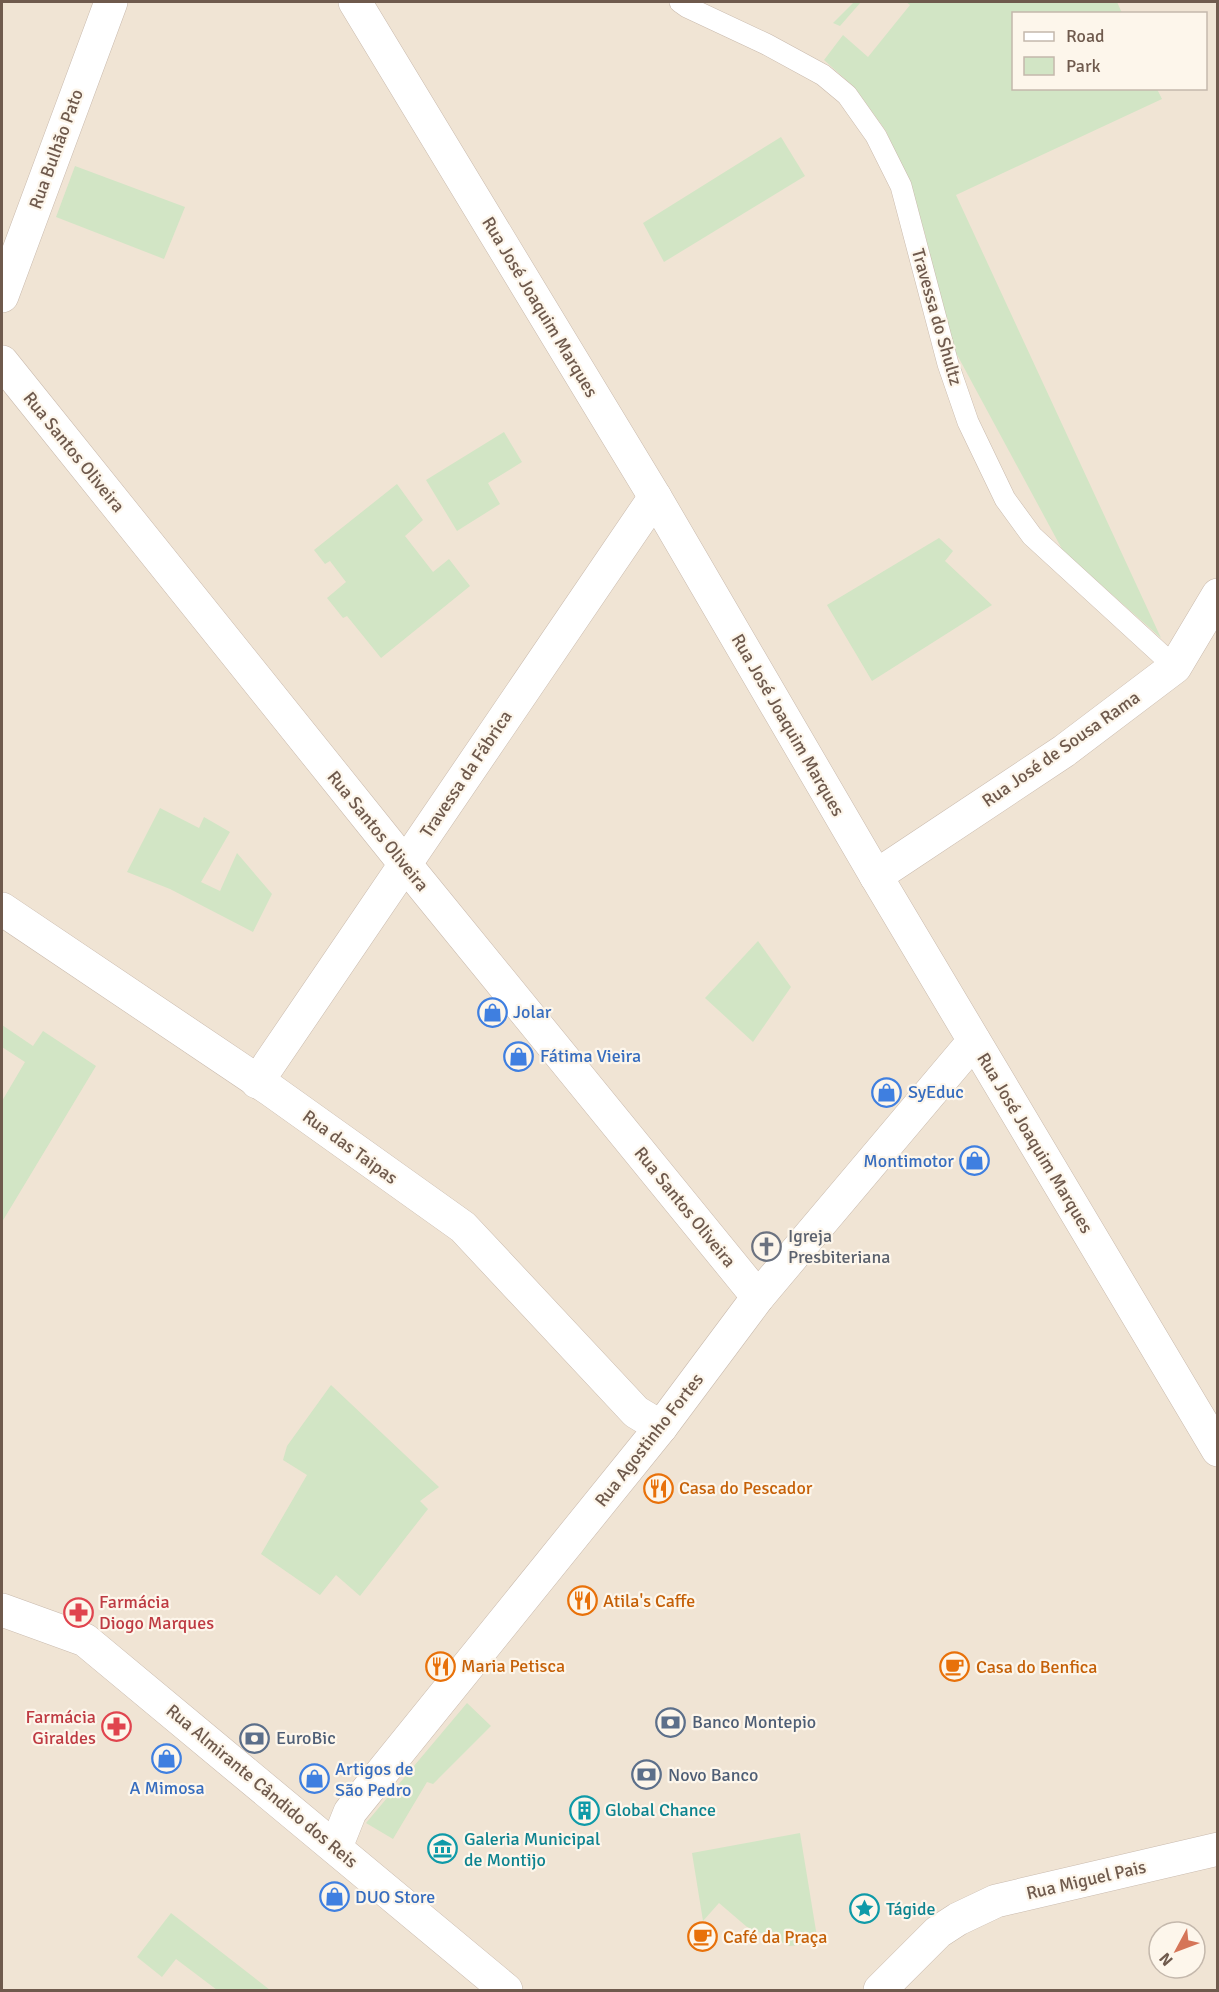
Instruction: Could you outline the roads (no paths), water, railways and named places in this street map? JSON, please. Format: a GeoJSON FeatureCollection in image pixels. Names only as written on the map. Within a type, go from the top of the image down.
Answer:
{"type":"FeatureCollection","features":[{"type":"Feature","properties":{"kind":"street","name":"Rua Bulhão Pato"},"geometry":{"type":"LineString","coordinates":[[2,296],[111,2]]}},
{"type":"Feature","properties":{"kind":"street","name":"Rua José Joaquim Marques"},"geometry":{"type":"LineString","coordinates":[[355,2],[655,497],[876,876],[1218,1450]]}},
{"type":"Feature","properties":{"kind":"street","name":"Rua Santos Oliveira"},"geometry":{"type":"LineString","coordinates":[[2,362],[405,864],[758,1297]]}},
{"type":"Feature","properties":{"kind":"street","name":"Travessa da Fábrica"},"geometry":{"type":"LineString","coordinates":[[257,1082],[655,497]]}},
{"type":"Feature","properties":{"kind":"street","name":"Rua José de Sousa Rama"},"geometry":{"type":"LineString","coordinates":[[876,876],[1064,751],[1175,667],[1218,595]]}},
{"type":"Feature","properties":{"kind":"street","name":"Rua das Taipas"},"geometry":{"type":"LineString","coordinates":[[2,909],[257,1082],[463,1227],[636,1412],[661,1427]]}},
{"type":"Feature","properties":{"kind":"street","name":"Rua Agostinho Fortes"},"geometry":{"type":"LineString","coordinates":[[336,1847],[350,1812],[661,1427],[758,1297],[974,1041]]}},
{"type":"Feature","properties":{"kind":"street","name":"Rua Almirante Cândido dos Reis"},"geometry":{"type":"LineString","coordinates":[[2,1610],[85,1640],[506,1990]]}},
{"type":"Feature","properties":{"kind":"street","name":"Rua Miguel Pais"},"geometry":{"type":"LineString","coordinates":[[880,1990],[938,1932],[958,1919],[996,1902],[1218,1849]]}},
{"type":"Feature","properties":{"kind":"lane","name":"Travessa do Shultz"},"geometry":{"type":"LineString","coordinates":[[680,2],[823,75],[847,95],[876,136],[901,186],[948,364],[968,422],[1005,499],[1032,536],[1175,667]]}},
{"type":"Feature","properties":{"kind":"place","name":"Jolar"},"geometry":{"type":"Point","coordinates":[492,1012]}},
{"type":"Feature","properties":{"kind":"place","name":"Fátima Vieira"},"geometry":{"type":"Point","coordinates":[519,1056]}},
{"type":"Feature","properties":{"kind":"place","name":"SyEduc"},"geometry":{"type":"Point","coordinates":[887,1092]}},
{"type":"Feature","properties":{"kind":"place","name":"Montimotor"},"geometry":{"type":"Point","coordinates":[975,1161]}},
{"type":"Feature","properties":{"kind":"place","name":"Igreja Presbiteriana"},"geometry":{"type":"Point","coordinates":[767,1246]}},
{"type":"Feature","properties":{"kind":"place","name":"Casa do Pescador"},"geometry":{"type":"Point","coordinates":[658,1488]}},
{"type":"Feature","properties":{"kind":"place","name":"Atila's Caffe"},"geometry":{"type":"Point","coordinates":[582,1601]}},
{"type":"Feature","properties":{"kind":"place","name":"Farmácia Diogo Marques"},"geometry":{"type":"Point","coordinates":[78,1612]}},
{"type":"Feature","properties":{"kind":"place","name":"Maria Petisca"},"geometry":{"type":"Point","coordinates":[440,1666]}},
{"type":"Feature","properties":{"kind":"place","name":"Casa do Benfica"},"geometry":{"type":"Point","coordinates":[955,1667]}},
{"type":"Feature","properties":{"kind":"place","name":"Banco Montepio"},"geometry":{"type":"Point","coordinates":[671,1722]}},
{"type":"Feature","properties":{"kind":"place","name":"Farmácia Giraldes"},"geometry":{"type":"Point","coordinates":[117,1727]}},
{"type":"Feature","properties":{"kind":"place","name":"EuroBic"},"geometry":{"type":"Point","coordinates":[255,1738]}},
{"type":"Feature","properties":{"kind":"place","name":"A Mimosa"},"geometry":{"type":"Point","coordinates":[167,1759]}},
{"type":"Feature","properties":{"kind":"place","name":"Novo Banco"},"geometry":{"type":"Point","coordinates":[647,1775]}},
{"type":"Feature","properties":{"kind":"place","name":"Artigos de São Pedro"},"geometry":{"type":"Point","coordinates":[314,1779]}},
{"type":"Feature","properties":{"kind":"place","name":"Global Chance"},"geometry":{"type":"Point","coordinates":[584,1810]}},
{"type":"Feature","properties":{"kind":"place","name":"Galeria Municipal de Montijo"},"geometry":{"type":"Point","coordinates":[443,1849]}},
{"type":"Feature","properties":{"kind":"place","name":"DUO Store"},"geometry":{"type":"Point","coordinates":[334,1897]}},
{"type":"Feature","properties":{"kind":"place","name":"Tágide"},"geometry":{"type":"Point","coordinates":[865,1909]}},
{"type":"Feature","properties":{"kind":"place","name":"Café da Praça"},"geometry":{"type":"Point","coordinates":[702,1937]}}]}
